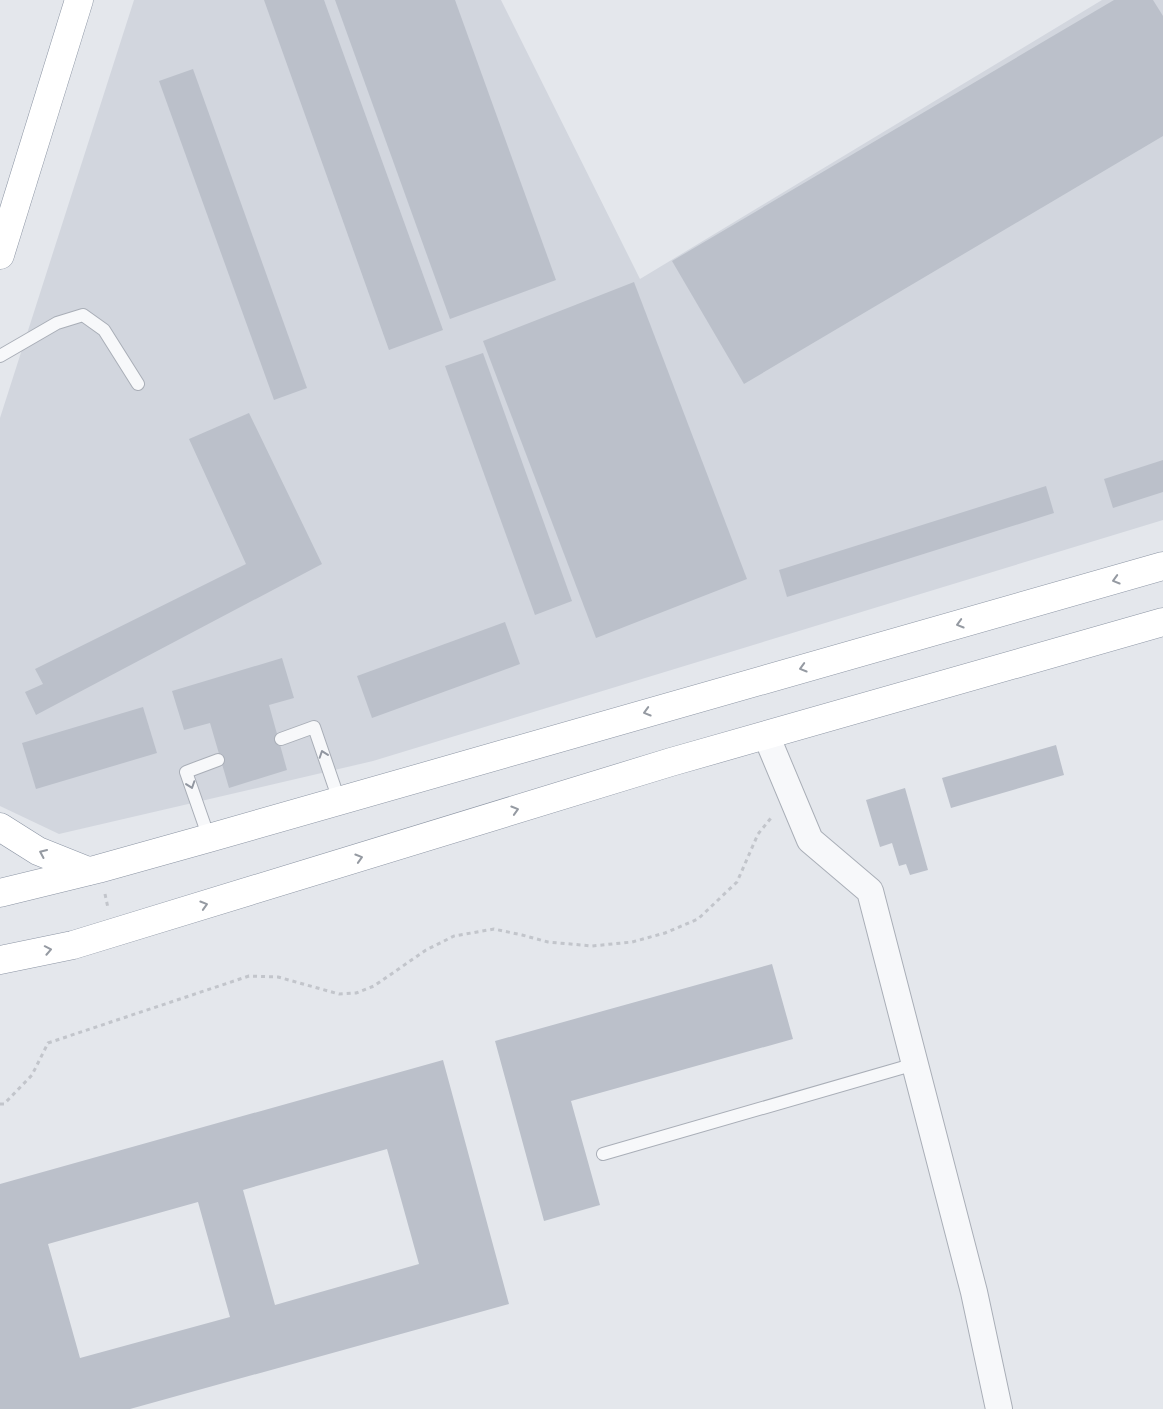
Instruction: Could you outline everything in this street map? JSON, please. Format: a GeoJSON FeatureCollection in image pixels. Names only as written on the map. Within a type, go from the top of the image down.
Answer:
{"type":"FeatureCollection","features":[{"type":"Feature","properties":{"kind":"highway"},"geometry":{"type":"LineString","coordinates":[[0,255],[79,0]]}},
{"type":"Feature","properties":{"kind":"highway"},"geometry":{"type":"LineString","coordinates":[[0,893],[209,838],[1163,566]]}},
{"type":"Feature","properties":{"kind":"highway"},"geometry":{"type":"LineString","coordinates":[[0,960],[73,945],[662,765],[1163,622]]}},
{"type":"Feature","properties":{"kind":"highway"},"geometry":{"type":"LineString","coordinates":[[0,827],[38,851],[93,870]]}},
{"type":"Feature","properties":{"kind":"street"},"geometry":{"type":"LineString","coordinates":[[766,735],[810,840],[870,891],[974,1292],[999,1409]]}},
{"type":"Feature","properties":{"kind":"lane"},"geometry":{"type":"LineString","coordinates":[[0,356],[57,323],[83,314],[104,330],[138,384]]}},
{"type":"Feature","properties":{"kind":"lane"},"geometry":{"type":"LineString","coordinates":[[280,739],[314,727],[339,800]]}},
{"type":"Feature","properties":{"kind":"lane"},"geometry":{"type":"LineString","coordinates":[[209,838],[186,772],[218,760]]}},
{"type":"Feature","properties":{"kind":"lane"},"geometry":{"type":"LineString","coordinates":[[603,1154],[915,1064]]}},
{"type":"Feature","properties":{"kind":"path"},"geometry":{"type":"LineString","coordinates":[[0,1104],[4,1104],[32,1074],[48,1043],[249,976],[278,978],[338,994],[356,993],[374,986],[426,950],[454,936],[494,929],[548,942],[592,946],[632,942],[665,934],[698,919],[737,882],[758,834],[790,794]]}},
{"type":"Feature","properties":{"kind":"path"},"geometry":{"type":"LineString","coordinates":[[93,870],[114,933]]}},
{"type":"Feature","properties":{"kind":"shaded area"},"geometry":{"type":"Polygon","coordinates":[[[134,0],[501,0],[640,279],[1102,0],[1163,0],[1163,520],[373,761],[59,834],[0,806],[0,418],[134,0]]]}},
{"type":"Feature","properties":{"kind":"building"},"geometry":{"type":"Polygon","coordinates":[[[264,0],[324,0],[443,330],[389,350],[264,0]]]}},
{"type":"Feature","properties":{"kind":"building"},"geometry":{"type":"Polygon","coordinates":[[[335,0],[455,0],[556,280],[450,319],[335,0]]]}},
{"type":"Feature","properties":{"kind":"building"},"geometry":{"type":"Polygon","coordinates":[[[1114,0],[1153,0],[1163,16],[1163,136],[744,384],[672,261],[1114,0]]]}},
{"type":"Feature","properties":{"kind":"building"},"geometry":{"type":"Polygon","coordinates":[[[193,69],[307,388],[274,400],[159,81],[193,69]]]}},
{"type":"Feature","properties":{"kind":"building"},"geometry":{"type":"Polygon","coordinates":[[[634,282],[747,579],[596,638],[483,341],[634,282]]]}},
{"type":"Feature","properties":{"kind":"building"},"geometry":{"type":"Polygon","coordinates":[[[483,353],[572,601],[535,615],[445,366],[483,353]]]}},
{"type":"Feature","properties":{"kind":"building"},"geometry":{"type":"Polygon","coordinates":[[[249,413],[322,564],[36,715],[25,692],[43,684],[35,669],[246,564],[189,439],[249,413]]]}},
{"type":"Feature","properties":{"kind":"building"},"geometry":{"type":"Polygon","coordinates":[[[1163,460],[1163,492],[1113,508],[1104,479],[1163,460]]]}},
{"type":"Feature","properties":{"kind":"building"},"geometry":{"type":"Polygon","coordinates":[[[1046,486],[1054,513],[787,597],[779,570],[1046,486]]]}},
{"type":"Feature","properties":{"kind":"building"},"geometry":{"type":"Polygon","coordinates":[[[505,622],[520,664],[372,718],[357,676],[505,622]]]}},
{"type":"Feature","properties":{"kind":"building"},"geometry":{"type":"Polygon","coordinates":[[[282,658],[294,698],[269,705],[287,770],[229,788],[210,723],[184,730],[172,691],[282,658]]]}},
{"type":"Feature","properties":{"kind":"building"},"geometry":{"type":"Polygon","coordinates":[[[143,707],[157,753],[36,789],[22,743],[143,707]]]}},
{"type":"Feature","properties":{"kind":"building"},"geometry":{"type":"Polygon","coordinates":[[[1056,745],[1064,775],[951,808],[942,778],[1056,745]]]}},
{"type":"Feature","properties":{"kind":"building"},"geometry":{"type":"Polygon","coordinates":[[[905,788],[928,870],[910,875],[906,864],[899,866],[892,843],[880,847],[866,800],[905,788]]]}},
{"type":"Feature","properties":{"kind":"building"},"geometry":{"type":"Polygon","coordinates":[[[772,964],[793,1039],[571,1101],[600,1205],[544,1221],[495,1041],[772,964]]]}},
{"type":"Feature","properties":{"kind":"building"},"geometry":{"type":"Polygon","coordinates":[[[443,1060],[509,1304],[130,1409],[0,1409],[0,1184],[443,1060]],[[387,1149],[243,1190],[275,1305],[419,1264],[387,1149]],[[198,1202],[48,1244],[80,1358],[230,1317],[198,1202]]]}}]}
